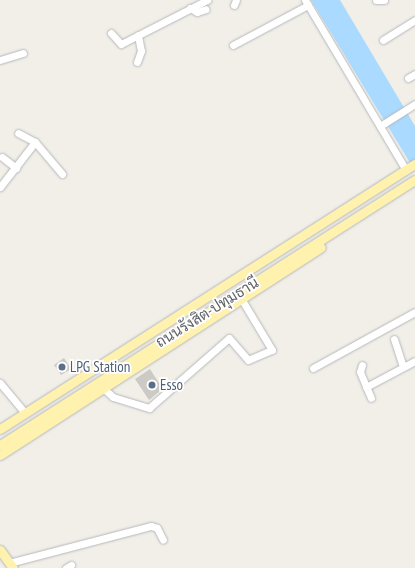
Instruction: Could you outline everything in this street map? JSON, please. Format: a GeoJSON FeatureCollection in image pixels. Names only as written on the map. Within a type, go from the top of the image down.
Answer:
{"type":"FeatureCollection","features":[{"type":"Feature","properties":{"kind":"main road","name":"ถนนรังสิต-ปทุมธานี"},"geometry":{"type":"LineString","coordinates":[[0,429],[411,167]]}},
{"type":"Feature","properties":{"kind":"main road","name":"ถนนรังสิต-ปทุมธานี"},"geometry":{"type":"LineString","coordinates":[[0,445],[414,182]]}},
{"type":"Feature","properties":{"kind":"main road"},"geometry":{"type":"LineString","coordinates":[[0,455],[242,300],[324,245],[346,225]]}},
{"type":"Feature","properties":{"kind":"main road"},"geometry":{"type":"LineString","coordinates":[[0,550],[11,565]]}},
{"type":"Feature","properties":{"kind":"street"},"geometry":{"type":"LineString","coordinates":[[112,33],[119,44],[207,0]]}},
{"type":"Feature","properties":{"kind":"street"},"geometry":{"type":"LineString","coordinates":[[376,0],[384,0]]}},
{"type":"Feature","properties":{"kind":"street"},"geometry":{"type":"LineString","coordinates":[[233,46],[306,2],[381,125],[411,167]]}},
{"type":"Feature","properties":{"kind":"street"},"geometry":{"type":"LineString","coordinates":[[190,8],[197,12],[206,9]]}},
{"type":"Feature","properties":{"kind":"street"},"geometry":{"type":"LineString","coordinates":[[383,40],[415,20]]}},
{"type":"Feature","properties":{"kind":"street"},"geometry":{"type":"LineString","coordinates":[[136,62],[141,51],[138,35]]}},
{"type":"Feature","properties":{"kind":"street"},"geometry":{"type":"LineString","coordinates":[[0,60],[24,53]]}},
{"type":"Feature","properties":{"kind":"street"},"geometry":{"type":"LineString","coordinates":[[381,125],[415,104]]}},
{"type":"Feature","properties":{"kind":"street"},"geometry":{"type":"LineString","coordinates":[[18,133],[35,142],[62,174]]}},
{"type":"Feature","properties":{"kind":"street"},"geometry":{"type":"LineString","coordinates":[[0,187],[35,142]]}},
{"type":"Feature","properties":{"kind":"street"},"geometry":{"type":"LineString","coordinates":[[2,157],[16,168]]}},
{"type":"Feature","properties":{"kind":"street"},"geometry":{"type":"LineString","coordinates":[[103,388],[113,397],[149,408],[229,338],[248,360],[272,350],[242,300]]}},
{"type":"Feature","properties":{"kind":"street"},"geometry":{"type":"LineString","coordinates":[[313,368],[415,312]]}},
{"type":"Feature","properties":{"kind":"street"},"geometry":{"type":"LineString","coordinates":[[394,339],[403,367]]}},
{"type":"Feature","properties":{"kind":"street"},"geometry":{"type":"LineString","coordinates":[[366,387],[415,361]]}},
{"type":"Feature","properties":{"kind":"street"},"geometry":{"type":"LineString","coordinates":[[362,365],[360,372],[371,398]]}},
{"type":"Feature","properties":{"kind":"street"},"geometry":{"type":"LineString","coordinates":[[0,383],[25,413]]}},
{"type":"Feature","properties":{"kind":"street"},"geometry":{"type":"LineString","coordinates":[[11,565],[151,526],[157,528],[163,540]]}},
{"type":"Feature","properties":{"kind":"water"},"geometry":{"type":"Polygon","coordinates":[[[311,0],[340,0],[415,126],[415,171],[311,0]]]}},
{"type":"Feature","properties":{"kind":"building","name":"LPG Station"},"geometry":{"type":"Polygon","coordinates":[[[64,358],[71,369],[61,375],[54,365],[64,358]]]}},
{"type":"Feature","properties":{"kind":"building","name":"Esso"},"geometry":{"type":"Polygon","coordinates":[[[150,369],[159,383],[162,380],[166,386],[149,400],[135,379],[150,369]]]}},
{"type":"Feature","properties":{"kind":"place","name":"LPG Station"},"geometry":{"type":"Point","coordinates":[62,367]}},
{"type":"Feature","properties":{"kind":"place","name":"Esso"},"geometry":{"type":"Point","coordinates":[152,385]}}]}
